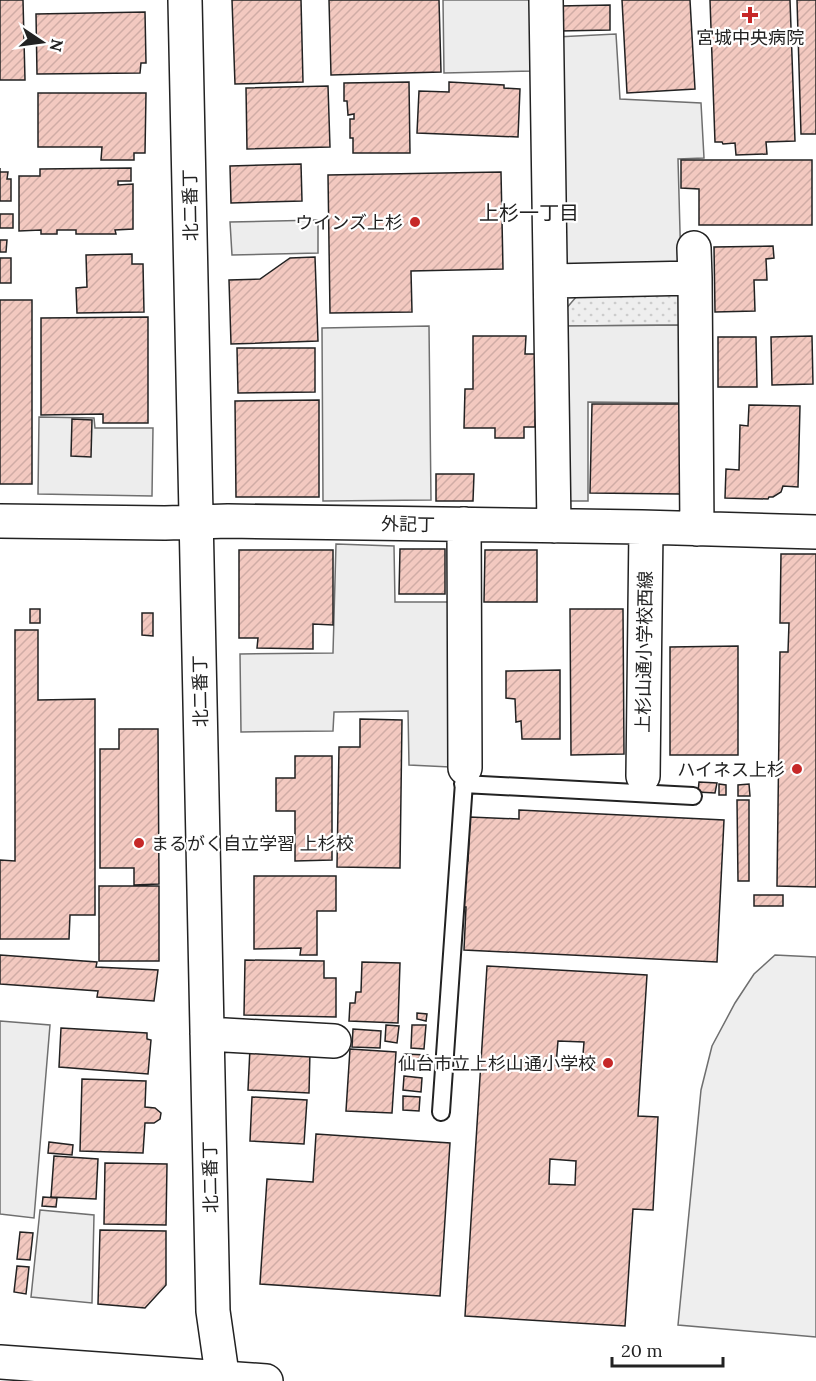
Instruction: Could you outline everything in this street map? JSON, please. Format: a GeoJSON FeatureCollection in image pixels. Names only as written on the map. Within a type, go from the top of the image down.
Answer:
{"type":"FeatureCollection","features":[{"type":"Feature","properties":{"kind":"street","name":"北二番丁"},"geometry":{"type":"LineString","coordinates":[[185,0],[213,1311],[223,1379]]}},
{"type":"Feature","properties":{"kind":"street"},"geometry":{"type":"LineString","coordinates":[[546,0],[554,526]]}},
{"type":"Feature","properties":{"kind":"street"},"geometry":{"type":"LineString","coordinates":[[551,281],[694,263],[697,529]]}},
{"type":"Feature","properties":{"kind":"street","name":"外記丁"},"geometry":{"type":"LineString","coordinates":[[0,521],[165,523],[228,521],[816,532]]}},
{"type":"Feature","properties":{"kind":"street"},"geometry":{"type":"LineString","coordinates":[[464,525],[464,776]]}},
{"type":"Feature","properties":{"kind":"street","name":"上杉山通小学校西線"},"geometry":{"type":"LineString","coordinates":[[642,785],[646,528]]}},
{"type":"Feature","properties":{"kind":"street"},"geometry":{"type":"LineString","coordinates":[[207,1034],[334,1041]]}},
{"type":"Feature","properties":{"kind":"street"},"geometry":{"type":"LineString","coordinates":[[0,1362],[266,1381]]}},
{"type":"Feature","properties":{"kind":"lane"},"geometry":{"type":"LineString","coordinates":[[441,1112],[464,776],[642,785],[693,796]]}},
{"type":"Feature","properties":{"kind":"shaded area"},"geometry":{"type":"Polygon","coordinates":[[[443,0],[533,0],[535,71],[444,73],[443,0]]]}},
{"type":"Feature","properties":{"kind":"shaded area"},"geometry":{"type":"Polygon","coordinates":[[[616,34],[620,99],[701,103],[704,158],[678,159],[681,267],[562,271],[556,37],[616,34]]]}},
{"type":"Feature","properties":{"kind":"shaded area"},"geometry":{"type":"Polygon","coordinates":[[[318,220],[318,253],[232,255],[230,222],[318,220]]]}},
{"type":"Feature","properties":{"kind":"shaded area"},"geometry":{"type":"Polygon","coordinates":[[[689,293],[690,325],[563,326],[564,311],[577,296],[689,293]]]}},
{"type":"Feature","properties":{"kind":"shaded area"},"geometry":{"type":"Polygon","coordinates":[[[690,325],[690,403],[588,402],[588,501],[566,501],[563,326],[690,325]]]}},
{"type":"Feature","properties":{"kind":"shaded area"},"geometry":{"type":"Polygon","coordinates":[[[429,326],[431,500],[323,501],[322,328],[429,326]]]}},
{"type":"Feature","properties":{"kind":"shaded area"},"geometry":{"type":"Polygon","coordinates":[[[39,417],[94,418],[95,428],[153,428],[152,496],[38,494],[39,417]]]}},
{"type":"Feature","properties":{"kind":"shaded area"},"geometry":{"type":"Polygon","coordinates":[[[336,544],[394,546],[395,602],[450,602],[450,767],[409,765],[408,711],[334,712],[333,731],[241,732],[240,654],[333,653],[336,544]]]}},
{"type":"Feature","properties":{"kind":"shaded area"},"geometry":{"type":"Polygon","coordinates":[[[775,955],[816,957],[816,1337],[678,1325],[701,1090],[712,1046],[754,974],[775,955]]]}},
{"type":"Feature","properties":{"kind":"shaded area"},"geometry":{"type":"Polygon","coordinates":[[[0,1021],[50,1025],[34,1218],[0,1214],[0,1021]]]}},
{"type":"Feature","properties":{"kind":"shaded area"},"geometry":{"type":"Polygon","coordinates":[[[40,1210],[94,1215],[92,1303],[31,1297],[40,1210]]]}},
{"type":"Feature","properties":{"kind":"building"},"geometry":{"type":"Polygon","coordinates":[[[0,0],[23,0],[25,80],[0,80],[0,0]]]}},
{"type":"Feature","properties":{"kind":"building"},"geometry":{"type":"Polygon","coordinates":[[[232,0],[301,0],[303,82],[235,84],[232,0]]]}},
{"type":"Feature","properties":{"kind":"building"},"geometry":{"type":"Polygon","coordinates":[[[329,0],[439,0],[441,72],[331,75],[329,0]]]}},
{"type":"Feature","properties":{"kind":"building"},"geometry":{"type":"Polygon","coordinates":[[[622,0],[690,0],[695,89],[627,93],[622,0]]]}},
{"type":"Feature","properties":{"kind":"building"},"geometry":{"type":"Polygon","coordinates":[[[710,0],[790,0],[795,141],[766,142],[767,154],[736,155],[735,143],[715,142],[710,0]]]}},
{"type":"Feature","properties":{"kind":"building"},"geometry":{"type":"Polygon","coordinates":[[[797,0],[816,0],[816,134],[801,134],[797,0]]]}},
{"type":"Feature","properties":{"kind":"building"},"geometry":{"type":"Polygon","coordinates":[[[610,5],[610,30],[560,31],[559,6],[610,5]]]}},
{"type":"Feature","properties":{"kind":"building"},"geometry":{"type":"Polygon","coordinates":[[[145,12],[146,63],[141,63],[140,73],[37,74],[36,14],[145,12]]]}},
{"type":"Feature","properties":{"kind":"building"},"geometry":{"type":"Polygon","coordinates":[[[409,82],[410,153],[353,153],[350,119],[354,119],[354,114],[348,115],[347,101],[344,101],[344,83],[409,82]]]}},
{"type":"Feature","properties":{"kind":"building"},"geometry":{"type":"Polygon","coordinates":[[[449,82],[504,85],[504,88],[520,89],[518,137],[417,133],[419,91],[449,92],[449,82]]]}},
{"type":"Feature","properties":{"kind":"building"},"geometry":{"type":"Polygon","coordinates":[[[328,86],[330,147],[247,149],[246,88],[328,86]]]}},
{"type":"Feature","properties":{"kind":"building"},"geometry":{"type":"Polygon","coordinates":[[[38,93],[146,93],[145,153],[134,153],[134,160],[101,160],[102,147],[38,147],[38,93]]]}},
{"type":"Feature","properties":{"kind":"building"},"geometry":{"type":"Polygon","coordinates":[[[681,160],[812,160],[812,225],[699,225],[699,189],[681,188],[681,160]]]}},
{"type":"Feature","properties":{"kind":"building"},"geometry":{"type":"Polygon","coordinates":[[[301,164],[302,201],[231,203],[230,166],[301,164]]]}},
{"type":"Feature","properties":{"kind":"building"},"geometry":{"type":"Polygon","coordinates":[[[131,168],[131,181],[118,181],[118,185],[133,184],[133,229],[115,230],[116,234],[76,234],[76,230],[57,230],[57,234],[41,234],[41,230],[19,231],[19,176],[40,176],[40,169],[131,168]]]}},
{"type":"Feature","properties":{"kind":"building"},"geometry":{"type":"Polygon","coordinates":[[[0,172],[8,172],[7,179],[11,179],[11,201],[0,201],[0,172]]]}},
{"type":"Feature","properties":{"kind":"building","name":"ウインズ上杉"},"geometry":{"type":"Polygon","coordinates":[[[501,172],[503,269],[411,271],[412,312],[330,313],[328,175],[501,172]]]}},
{"type":"Feature","properties":{"kind":"building"},"geometry":{"type":"Polygon","coordinates":[[[0,214],[13,214],[13,228],[0,228],[0,214]]]}},
{"type":"Feature","properties":{"kind":"building"},"geometry":{"type":"Polygon","coordinates":[[[0,240],[7,240],[6,252],[0,252],[0,240]]]}},
{"type":"Feature","properties":{"kind":"building"},"geometry":{"type":"Polygon","coordinates":[[[773,246],[774,258],[766,259],[767,280],[754,280],[755,311],[715,312],[714,247],[773,246]]]}},
{"type":"Feature","properties":{"kind":"building"},"geometry":{"type":"Polygon","coordinates":[[[132,254],[132,264],[143,264],[144,312],[77,313],[76,288],[87,287],[86,255],[132,254]]]}},
{"type":"Feature","properties":{"kind":"building"},"geometry":{"type":"Polygon","coordinates":[[[315,257],[318,341],[231,344],[229,280],[260,279],[290,258],[315,257]]]}},
{"type":"Feature","properties":{"kind":"building"},"geometry":{"type":"Polygon","coordinates":[[[0,258],[11,258],[11,283],[0,283],[0,258]]]}},
{"type":"Feature","properties":{"kind":"building"},"geometry":{"type":"Polygon","coordinates":[[[0,300],[32,300],[32,484],[0,484],[0,300]]]}},
{"type":"Feature","properties":{"kind":"building"},"geometry":{"type":"Polygon","coordinates":[[[148,317],[148,423],[103,423],[103,414],[41,415],[41,318],[148,317]]]}},
{"type":"Feature","properties":{"kind":"building"},"geometry":{"type":"Polygon","coordinates":[[[473,336],[526,336],[525,354],[536,354],[535,427],[524,427],[524,438],[495,438],[495,428],[464,428],[465,389],[473,389],[473,336]]]}},
{"type":"Feature","properties":{"kind":"building"},"geometry":{"type":"Polygon","coordinates":[[[812,336],[813,384],[772,385],[771,337],[812,336]]]}},
{"type":"Feature","properties":{"kind":"building"},"geometry":{"type":"Polygon","coordinates":[[[718,337],[756,337],[757,387],[718,387],[718,337]]]}},
{"type":"Feature","properties":{"kind":"building"},"geometry":{"type":"Polygon","coordinates":[[[237,348],[315,348],[315,392],[238,393],[237,348]]]}},
{"type":"Feature","properties":{"kind":"building"},"geometry":{"type":"Polygon","coordinates":[[[319,400],[319,497],[236,497],[235,401],[319,400]]]}},
{"type":"Feature","properties":{"kind":"building"},"geometry":{"type":"Polygon","coordinates":[[[592,404],[681,404],[680,494],[590,493],[592,404]]]}},
{"type":"Feature","properties":{"kind":"building"},"geometry":{"type":"Polygon","coordinates":[[[749,405],[800,406],[798,487],[783,486],[781,492],[768,499],[725,498],[726,469],[739,470],[740,425],[748,426],[749,405]]]}},
{"type":"Feature","properties":{"kind":"building"},"geometry":{"type":"Polygon","coordinates":[[[72,419],[92,420],[91,457],[71,456],[72,419]]]}},
{"type":"Feature","properties":{"kind":"building"},"geometry":{"type":"Polygon","coordinates":[[[436,474],[474,474],[473,501],[436,501],[436,474]]]}},
{"type":"Feature","properties":{"kind":"building"},"geometry":{"type":"Polygon","coordinates":[[[400,549],[445,549],[445,594],[399,594],[400,549]]]}},
{"type":"Feature","properties":{"kind":"building"},"geometry":{"type":"Polygon","coordinates":[[[239,550],[333,550],[333,625],[313,624],[313,649],[257,648],[258,638],[239,638],[239,550]]]}},
{"type":"Feature","properties":{"kind":"building"},"geometry":{"type":"Polygon","coordinates":[[[485,550],[537,550],[537,602],[484,602],[485,550]]]}},
{"type":"Feature","properties":{"kind":"building","name":"ハイネス上杉"},"geometry":{"type":"Polygon","coordinates":[[[781,554],[816,554],[816,887],[777,886],[780,652],[788,652],[789,623],[780,623],[781,554]]]}},
{"type":"Feature","properties":{"kind":"building"},"geometry":{"type":"Polygon","coordinates":[[[30,609],[40,609],[40,623],[30,623],[30,609]]]}},
{"type":"Feature","properties":{"kind":"building"},"geometry":{"type":"Polygon","coordinates":[[[570,609],[623,609],[624,754],[571,755],[570,609]]]}},
{"type":"Feature","properties":{"kind":"building"},"geometry":{"type":"Polygon","coordinates":[[[142,613],[153,613],[153,636],[142,635],[142,613]]]}},
{"type":"Feature","properties":{"kind":"building"},"geometry":{"type":"Polygon","coordinates":[[[15,630],[38,630],[38,700],[95,699],[95,915],[70,915],[69,939],[0,939],[0,860],[15,861],[15,630]]]}},
{"type":"Feature","properties":{"kind":"building"},"geometry":{"type":"Polygon","coordinates":[[[738,646],[738,755],[670,755],[670,647],[738,646]]]}},
{"type":"Feature","properties":{"kind":"building"},"geometry":{"type":"Polygon","coordinates":[[[560,670],[560,739],[522,739],[521,721],[516,722],[515,699],[506,698],[506,671],[560,670]]]}},
{"type":"Feature","properties":{"kind":"building"},"geometry":{"type":"Polygon","coordinates":[[[360,719],[402,720],[400,868],[337,867],[339,747],[360,747],[360,719]]]}},
{"type":"Feature","properties":{"kind":"building"},"geometry":{"type":"Polygon","coordinates":[[[119,729],[158,729],[159,884],[134,885],[134,868],[100,868],[100,749],[119,749],[119,729]]]}},
{"type":"Feature","properties":{"kind":"building"},"geometry":{"type":"Polygon","coordinates":[[[295,756],[332,756],[332,860],[295,861],[295,811],[276,811],[276,778],[295,778],[295,756]]]}},
{"type":"Feature","properties":{"kind":"building"},"geometry":{"type":"Polygon","coordinates":[[[699,782],[717,783],[715,793],[698,792],[699,782]]]}},
{"type":"Feature","properties":{"kind":"building"},"geometry":{"type":"Polygon","coordinates":[[[719,784],[726,785],[726,795],[719,795],[719,784]]]}},
{"type":"Feature","properties":{"kind":"building"},"geometry":{"type":"Polygon","coordinates":[[[749,784],[750,796],[738,796],[738,785],[749,784]]]}},
{"type":"Feature","properties":{"kind":"building"},"geometry":{"type":"Polygon","coordinates":[[[737,800],[749,800],[749,881],[738,881],[737,800]]]}},
{"type":"Feature","properties":{"kind":"building"},"geometry":{"type":"Polygon","coordinates":[[[519,810],[724,820],[717,962],[464,950],[466,907],[461,907],[464,861],[468,861],[470,817],[519,819],[519,810]]]}},
{"type":"Feature","properties":{"kind":"building"},"geometry":{"type":"Polygon","coordinates":[[[254,876],[336,876],[336,911],[317,911],[317,955],[300,955],[301,948],[254,949],[254,876]]]}},
{"type":"Feature","properties":{"kind":"building"},"geometry":{"type":"Polygon","coordinates":[[[99,886],[159,886],[159,961],[99,961],[99,886]]]}},
{"type":"Feature","properties":{"kind":"building"},"geometry":{"type":"Polygon","coordinates":[[[754,895],[783,895],[783,906],[754,906],[754,895]]]}},
{"type":"Feature","properties":{"kind":"building"},"geometry":{"type":"Polygon","coordinates":[[[0,955],[97,962],[96,967],[158,970],[154,1001],[97,997],[98,991],[0,984],[0,955]]]}},
{"type":"Feature","properties":{"kind":"building"},"geometry":{"type":"Polygon","coordinates":[[[245,960],[324,961],[324,978],[336,978],[336,1017],[244,1015],[245,960]]]}},
{"type":"Feature","properties":{"kind":"building"},"geometry":{"type":"Polygon","coordinates":[[[362,962],[400,963],[398,1023],[349,1021],[350,1003],[355,1003],[356,992],[361,992],[362,962]]]}},
{"type":"Feature","properties":{"kind":"building"},"geometry":{"type":"Polygon","coordinates":[[[487,966],[647,975],[638,1116],[658,1117],[653,1210],[633,1209],[625,1326],[465,1316],[487,966]],[[558,1041],[556,1065],[582,1067],[584,1042],[558,1041]],[[550,1159],[549,1184],[575,1185],[576,1161],[550,1159]]]}},
{"type":"Feature","properties":{"kind":"building"},"geometry":{"type":"Polygon","coordinates":[[[417,1013],[427,1014],[426,1021],[417,1019],[417,1013]]]}},
{"type":"Feature","properties":{"kind":"building"},"geometry":{"type":"Polygon","coordinates":[[[386,1025],[399,1026],[397,1043],[385,1041],[386,1025]]]}},
{"type":"Feature","properties":{"kind":"building"},"geometry":{"type":"Polygon","coordinates":[[[412,1025],[426,1025],[424,1049],[411,1048],[412,1025]]]}},
{"type":"Feature","properties":{"kind":"building"},"geometry":{"type":"Polygon","coordinates":[[[61,1028],[147,1033],[147,1039],[151,1040],[148,1074],[59,1067],[61,1028]]]}},
{"type":"Feature","properties":{"kind":"building"},"geometry":{"type":"Polygon","coordinates":[[[353,1029],[381,1031],[380,1048],[352,1047],[353,1029]]]}},
{"type":"Feature","properties":{"kind":"building"},"geometry":{"type":"Polygon","coordinates":[[[250,1048],[310,1051],[309,1093],[248,1090],[250,1048]]]}},
{"type":"Feature","properties":{"kind":"building"},"geometry":{"type":"Polygon","coordinates":[[[350,1049],[396,1052],[392,1113],[346,1111],[350,1049]]]}},
{"type":"Feature","properties":{"kind":"building"},"geometry":{"type":"Polygon","coordinates":[[[404,1054],[428,1055],[427,1070],[404,1069],[404,1054]]]}},
{"type":"Feature","properties":{"kind":"building"},"geometry":{"type":"Polygon","coordinates":[[[404,1076],[422,1078],[421,1092],[403,1090],[404,1076]]]}},
{"type":"Feature","properties":{"kind":"building"},"geometry":{"type":"Polygon","coordinates":[[[82,1079],[146,1081],[145,1107],[155,1108],[161,1113],[160,1119],[154,1123],[145,1123],[143,1153],[80,1151],[82,1079]]]}},
{"type":"Feature","properties":{"kind":"building"},"geometry":{"type":"Polygon","coordinates":[[[403,1096],[420,1097],[419,1111],[403,1110],[403,1096]]]}},
{"type":"Feature","properties":{"kind":"building"},"geometry":{"type":"Polygon","coordinates":[[[252,1097],[307,1100],[304,1144],[250,1141],[252,1097]]]}},
{"type":"Feature","properties":{"kind":"building"},"geometry":{"type":"Polygon","coordinates":[[[316,1134],[450,1143],[440,1296],[260,1284],[267,1179],[313,1182],[316,1134]]]}},
{"type":"Feature","properties":{"kind":"building"},"geometry":{"type":"Polygon","coordinates":[[[49,1142],[73,1145],[72,1155],[48,1153],[49,1142]]]}},
{"type":"Feature","properties":{"kind":"building"},"geometry":{"type":"Polygon","coordinates":[[[54,1156],[98,1159],[96,1199],[51,1197],[54,1156]]]}},
{"type":"Feature","properties":{"kind":"building"},"geometry":{"type":"Polygon","coordinates":[[[105,1163],[167,1164],[166,1225],[104,1224],[105,1163]]]}},
{"type":"Feature","properties":{"kind":"building"},"geometry":{"type":"Polygon","coordinates":[[[43,1197],[57,1198],[56,1207],[42,1206],[43,1197]]]}},
{"type":"Feature","properties":{"kind":"building"},"geometry":{"type":"Polygon","coordinates":[[[100,1230],[166,1231],[166,1285],[145,1308],[98,1304],[100,1230]]]}},
{"type":"Feature","properties":{"kind":"building"},"geometry":{"type":"Polygon","coordinates":[[[20,1232],[33,1233],[30,1260],[17,1259],[20,1232]]]}},
{"type":"Feature","properties":{"kind":"building"},"geometry":{"type":"Polygon","coordinates":[[[17,1266],[29,1267],[26,1294],[14,1292],[17,1266]]]}},
{"type":"Feature","properties":{"kind":"place","name":"宮城中央病院"},"geometry":{"type":"Point","coordinates":[750,15]}},
{"type":"Feature","properties":{"kind":"place","name":"ウインズ上杉"},"geometry":{"type":"Point","coordinates":[415,222]}},
{"type":"Feature","properties":{"kind":"place","name":"ハイネス上杉"},"geometry":{"type":"Point","coordinates":[797,769]}},
{"type":"Feature","properties":{"kind":"place","name":"まるがく自立学習 上杉校"},"geometry":{"type":"Point","coordinates":[139,843]}},
{"type":"Feature","properties":{"kind":"place","name":"仙台市立上杉山通小学校"},"geometry":{"type":"Point","coordinates":[608,1063]}},
{"type":"Feature","properties":{"kind":"district","name":"上杉一丁目"},"geometry":{"type":"Point","coordinates":[529,212]}}]}
